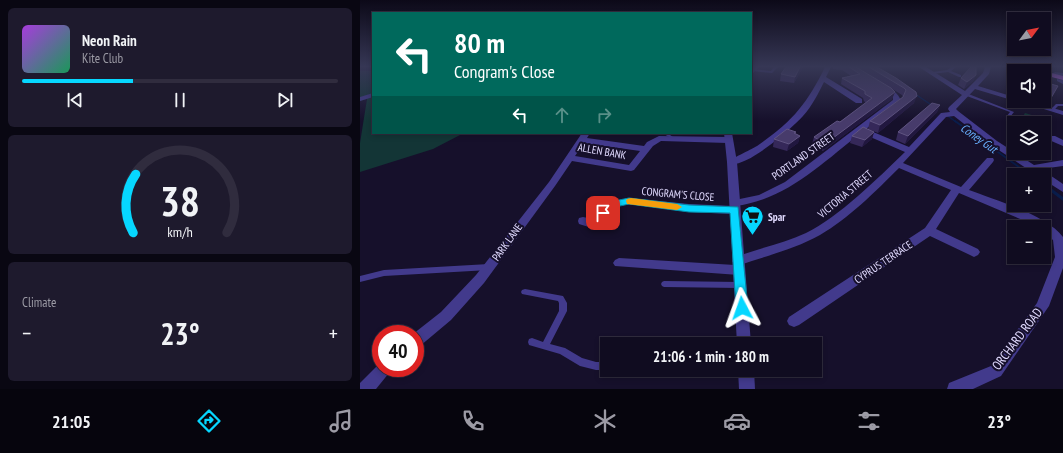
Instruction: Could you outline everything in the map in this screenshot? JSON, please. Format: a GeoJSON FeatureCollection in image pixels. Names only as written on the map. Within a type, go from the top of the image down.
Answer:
{"type":"FeatureCollection","features":[{"type":"Feature","properties":{"kind":"street"},"geometry":{"type":"LineString","coordinates":[[732,162],[737,161],[749,154],[794,122],[808,105],[819,85]]}},
{"type":"Feature","properties":{"kind":"street"},"geometry":{"type":"LineString","coordinates":[[834,85],[859,101]]}},
{"type":"Feature","properties":{"kind":"street","name":"PORTLAND STREET"},"geometry":{"type":"LineString","coordinates":[[735,206],[754,201],[776,190],[807,171],[897,101],[898,99],[892,93],[879,85]]}},
{"type":"Feature","properties":{"kind":"street"},"geometry":{"type":"LineString","coordinates":[[951,85],[965,94]]}},
{"type":"Feature","properties":{"kind":"street"},"geometry":{"type":"LineString","coordinates":[[1007,97],[974,87],[965,94],[952,109],[955,113],[994,143],[1032,168],[1063,162]]}},
{"type":"Feature","properties":{"kind":"street"},"geometry":{"type":"LineString","coordinates":[[360,99],[372,95]]}},
{"type":"Feature","properties":{"kind":"street"},"geometry":{"type":"LineString","coordinates":[[1046,108],[1063,113]]}},
{"type":"Feature","properties":{"kind":"street","name":"VICTORIA STREET"},"geometry":{"type":"LineString","coordinates":[[738,266],[750,255],[783,246],[821,230],[844,214],[897,164],[944,115],[955,113]]}},
{"type":"Feature","properties":{"kind":"street"},"geometry":{"type":"LineString","coordinates":[[860,130],[910,151]]}},
{"type":"Feature","properties":{"kind":"street"},"geometry":{"type":"LineString","coordinates":[[584,136],[646,149],[654,140],[667,135],[728,136],[732,162],[744,337]]}},
{"type":"Feature","properties":{"kind":"street","name":"PARK LANE"},"geometry":{"type":"LineString","coordinates":[[424,334],[446,316],[489,267],[552,184],[584,136]]}},
{"type":"Feature","properties":{"kind":"street"},"geometry":{"type":"LineString","coordinates":[[1052,138],[1063,143]]}},
{"type":"Feature","properties":{"kind":"street","name":"ALLEN BANK"},"geometry":{"type":"LineString","coordinates":[[569,158],[631,168],[646,149]]}},
{"type":"Feature","properties":{"kind":"street","name":"CYPRUS TERRACE"},"geometry":{"type":"LineString","coordinates":[[794,321],[929,231],[960,190],[990,160]]}},
{"type":"Feature","properties":{"kind":"street"},"geometry":{"type":"LineString","coordinates":[[897,164],[960,190]]}},
{"type":"Feature","properties":{"kind":"street"},"geometry":{"type":"LineString","coordinates":[[1051,181],[1063,189]]}},
{"type":"Feature","properties":{"kind":"street","name":"ORCHARD ROAD"},"geometry":{"type":"LineString","coordinates":[[960,190],[1032,220]]}},
{"type":"Feature","properties":{"kind":"street","name":"CONGRAM'S CLOSE"},"geometry":{"type":"LineString","coordinates":[[583,221],[596,224],[608,205],[629,201],[689,208],[735,206]]}},
{"type":"Feature","properties":{"kind":"street"},"geometry":{"type":"LineString","coordinates":[[929,231],[974,252]]}},
{"type":"Feature","properties":{"kind":"street","name":"ORCHARD ROAD"},"geometry":{"type":"LineString","coordinates":[[955,389],[996,371],[1042,306],[1061,257],[1060,238],[1051,232]]}},
{"type":"Feature","properties":{"kind":"street"},"geometry":{"type":"LineString","coordinates":[[619,263],[738,266]]}},
{"type":"Feature","properties":{"kind":"street"},"geometry":{"type":"LineString","coordinates":[[366,389],[376,377]]}},
{"type":"Feature","properties":{"kind":"street"},"geometry":{"type":"LineString","coordinates":[[746,377],[747,389]]}},
{"type":"Feature","properties":{"kind":"lane"},"geometry":{"type":"LineString","coordinates":[[965,94],[1012,112],[1009,116]]}},
{"type":"Feature","properties":{"kind":"lane"},"geometry":{"type":"LineString","coordinates":[[1052,110],[1057,105],[1063,105]]}},
{"type":"Feature","properties":{"kind":"lane"},"geometry":{"type":"LineString","coordinates":[[360,279],[384,273],[489,267]]}},
{"type":"Feature","properties":{"kind":"lane"},"geometry":{"type":"LineString","coordinates":[[664,284],[741,285]]}},
{"type":"Feature","properties":{"kind":"lane"},"geometry":{"type":"LineString","coordinates":[[525,292],[560,298],[563,303],[563,311],[545,346]]}},
{"type":"Feature","properties":{"kind":"lane"},"geometry":{"type":"LineString","coordinates":[[532,342],[562,351],[580,362],[600,366]]}},
{"type":"Feature","properties":{"kind":"green space"},"geometry":{"type":"Polygon","coordinates":[[[360,85],[372,85],[372,134],[474,134],[460,135],[433,149],[360,172],[360,143],[367,99],[360,101],[360,85]]]}},
{"type":"Feature","properties":{"kind":"green space"},"geometry":{"type":"Polygon","coordinates":[[[1025,113],[1035,116],[1023,116],[1025,113]]]}},
{"type":"Feature","properties":{"kind":"building"},"geometry":{"type":"Polygon","coordinates":[[[855,85],[886,85],[895,92],[825,144],[814,137],[837,121],[840,122],[872,98],[865,94],[865,91],[855,85]]]}},
{"type":"Feature","properties":{"kind":"building"},"geometry":{"type":"Polygon","coordinates":[[[899,85],[906,85],[916,92],[917,96],[880,125],[870,121],[903,97],[906,90],[899,85]]]}},
{"type":"Feature","properties":{"kind":"building"},"geometry":{"type":"Polygon","coordinates":[[[1051,85],[1058,86],[1051,98],[1051,85]]]}},
{"type":"Feature","properties":{"kind":"building"},"geometry":{"type":"Polygon","coordinates":[[[932,103],[940,105],[908,136],[898,132],[932,103]]]}},
{"type":"Feature","properties":{"kind":"building"},"geometry":{"type":"Polygon","coordinates":[[[863,127],[874,132],[865,140],[852,136],[863,127]]]}},
{"type":"Feature","properties":{"kind":"building"},"geometry":{"type":"Polygon","coordinates":[[[787,129],[796,132],[794,133],[800,136],[789,144],[774,139],[787,129]]]}},
{"type":"Feature","properties":{"kind":"waterway","name":"Coney Gut"},"geometry":{"type":"LineString","coordinates":[[915,94],[933,106]]}},
{"type":"Feature","properties":{"kind":"waterway","name":"Coney Gut"},"geometry":{"type":"LineString","coordinates":[[948,116],[956,122]]}},
{"type":"Feature","properties":{"kind":"waterway","name":"Coney Gut"},"geometry":{"type":"LineString","coordinates":[[955,121],[1020,168]]}},
{"type":"Feature","properties":{"kind":"waterway","name":"Coney Gut"},"geometry":{"type":"LineString","coordinates":[[1051,190],[1063,199]]}},
{"type":"Feature","properties":{"kind":"slow traffic"},"geometry":{"type":"LineString","coordinates":[[631,201],[677,207]]}},
{"type":"Feature","properties":{"kind":"place","name":"Spar"},"geometry":{"type":"Point","coordinates":[753,236]}},
{"type":"Feature","properties":{"kind":"route"},"geometry":{"type":"LineString","coordinates":[[603,213],[608,205],[629,201],[689,208],[734,210],[742,308]]}}]}
